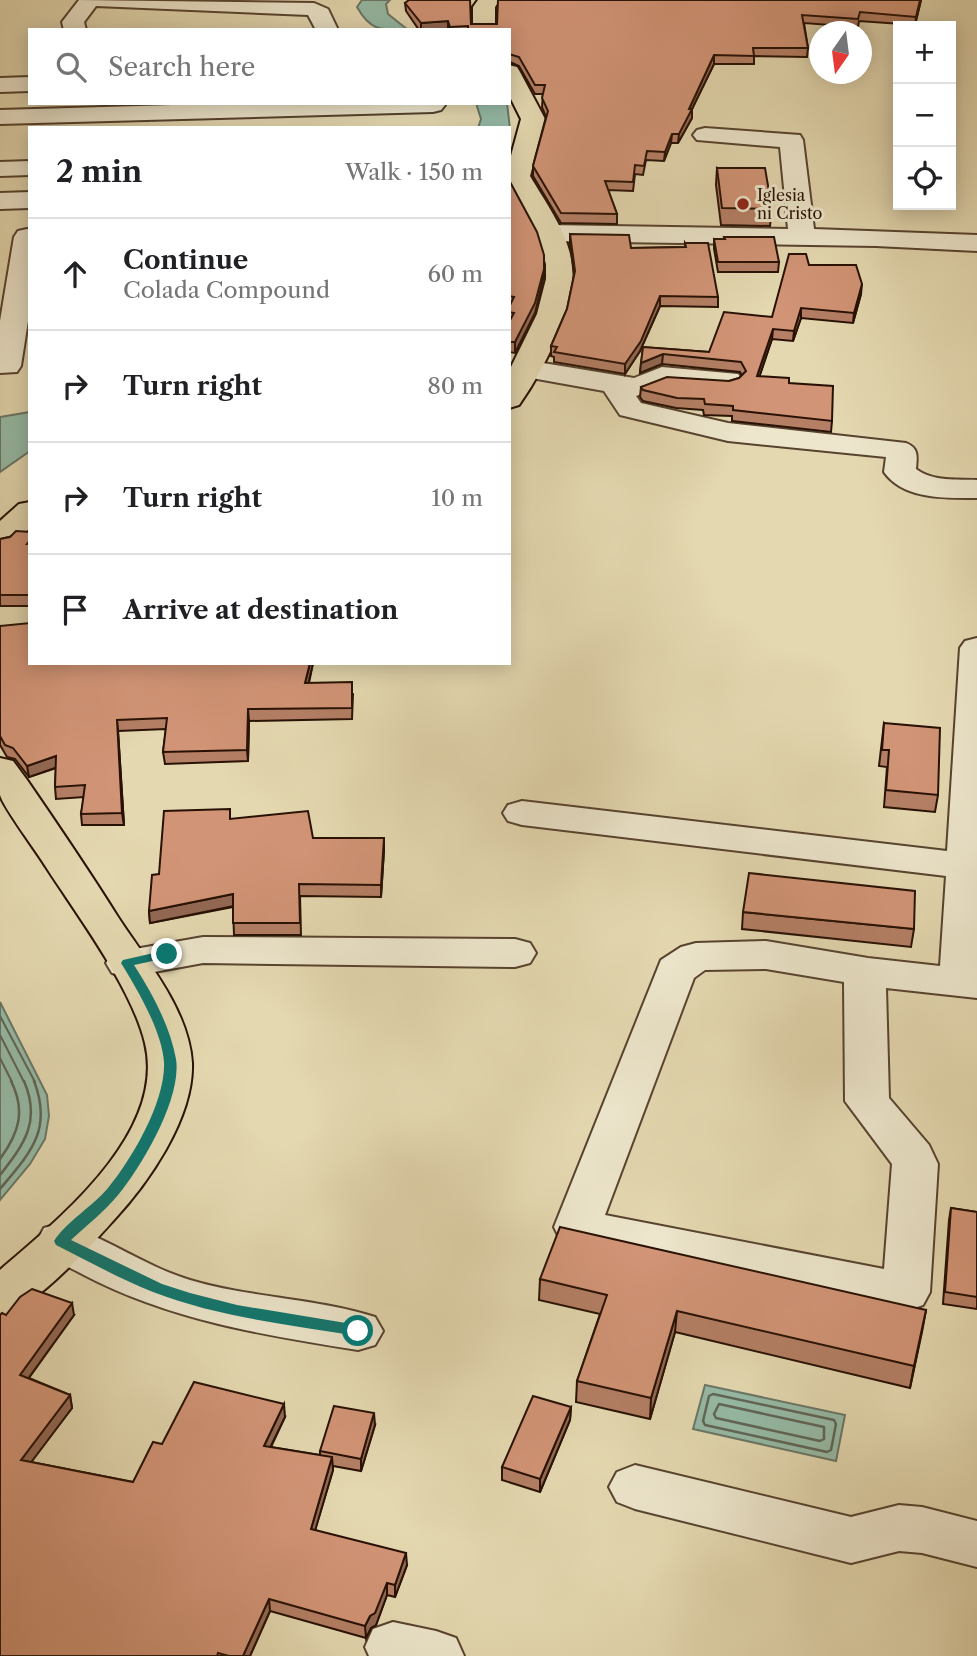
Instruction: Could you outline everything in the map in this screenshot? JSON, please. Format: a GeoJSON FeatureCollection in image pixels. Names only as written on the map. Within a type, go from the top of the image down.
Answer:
{"type":"FeatureCollection","features":[{"type":"Feature","properties":{"kind":"main road"},"geometry":{"type":"LineString","coordinates":[[484,28],[484,7],[489,0]]}},
{"type":"Feature","properties":{"kind":"main road"},"geometry":{"type":"LineString","coordinates":[[511,76],[533,119],[518,176],[548,233],[559,263],[559,288],[511,395]]}},
{"type":"Feature","properties":{"kind":"main road"},"geometry":{"type":"LineString","coordinates":[[0,538],[28,514]]}},
{"type":"Feature","properties":{"kind":"main road"},"geometry":{"type":"LineString","coordinates":[[0,769],[36,818],[143,988],[165,1039],[170,1062],[167,1086],[158,1113],[135,1162],[111,1194],[0,1299]]}},
{"type":"Feature","properties":{"kind":"street"},"geometry":{"type":"LineString","coordinates":[[74,28],[73,22],[92,0],[163,11],[250,7],[314,9],[320,14],[326,28]]}},
{"type":"Feature","properties":{"kind":"street"},"geometry":{"type":"LineString","coordinates":[[243,28],[241,21],[250,7]]}},
{"type":"Feature","properties":{"kind":"street"},"geometry":{"type":"LineString","coordinates":[[0,85],[28,84]]}},
{"type":"Feature","properties":{"kind":"street"},"geometry":{"type":"LineString","coordinates":[[0,117],[45,122],[359,117],[433,105]]}},
{"type":"Feature","properties":{"kind":"street"},"geometry":{"type":"LineString","coordinates":[[705,135],[791,140],[802,237]]}},
{"type":"Feature","properties":{"kind":"street"},"geometry":{"type":"LineString","coordinates":[[0,169],[28,167]]}},
{"type":"Feature","properties":{"kind":"street"},"geometry":{"type":"LineString","coordinates":[[0,201],[28,200]]}},
{"type":"Feature","properties":{"kind":"street"},"geometry":{"type":"LineString","coordinates":[[548,233],[977,243]]}},
{"type":"Feature","properties":{"kind":"street"},"geometry":{"type":"LineString","coordinates":[[12,366],[19,237]]}},
{"type":"Feature","properties":{"kind":"street"},"geometry":{"type":"LineString","coordinates":[[525,369],[637,387],[662,376],[728,380]]}},
{"type":"Feature","properties":{"kind":"street"},"geometry":{"type":"LineString","coordinates":[[616,384],[623,400],[631,409],[728,432],[887,447],[902,452],[900,472],[907,480],[927,486],[977,489]]}},
{"type":"Feature","properties":{"kind":"street"},"geometry":{"type":"LineString","coordinates":[[868,972],[865,982],[867,1101],[913,1157],[915,1164],[906,1292],[577,1227],[676,970],[696,957],[766,955],[868,972],[968,983],[977,648]]}},
{"type":"Feature","properties":{"kind":"street"},"geometry":{"type":"LineString","coordinates":[[522,813],[971,866]]}},
{"type":"Feature","properties":{"kind":"street"},"geometry":{"type":"LineString","coordinates":[[127,963],[202,950],[515,953]]}},
{"type":"Feature","properties":{"kind":"street"},"geometry":{"type":"LineString","coordinates":[[61,1241],[157,1288],[190,1299],[237,1311],[358,1331]]}},
{"type":"Feature","properties":{"kind":"street"},"geometry":{"type":"LineString","coordinates":[[635,1487],[851,1540],[866,1538],[888,1529],[907,1529],[977,1544]]}},
{"type":"Feature","properties":{"kind":"water"},"geometry":{"type":"Polygon","coordinates":[[[362,0],[390,0],[386,4],[388,14],[406,28],[378,28],[367,21],[357,7],[362,0]]]}},
{"type":"Feature","properties":{"kind":"water"},"geometry":{"type":"Polygon","coordinates":[[[477,105],[507,105],[510,126],[479,126],[481,119],[477,105]]]}},
{"type":"Feature","properties":{"kind":"water"},"geometry":{"type":"Polygon","coordinates":[[[28,412],[28,452],[0,472],[0,417],[28,412]]]}},
{"type":"Feature","properties":{"kind":"water"},"geometry":{"type":"Polygon","coordinates":[[[0,1002],[47,1095],[49,1116],[45,1139],[30,1164],[0,1200],[0,1002]]]}},
{"type":"Feature","properties":{"kind":"water"},"geometry":{"type":"Polygon","coordinates":[[[705,1385],[845,1415],[836,1461],[693,1429],[705,1385]]]}},
{"type":"Feature","properties":{"kind":"building"},"geometry":{"type":"Polygon","coordinates":[[[409,0],[470,0],[471,24],[497,24],[498,0],[920,0],[916,17],[860,12],[858,19],[802,15],[808,48],[753,48],[754,56],[714,55],[689,109],[692,109],[679,134],[672,134],[665,152],[647,151],[644,166],[635,165],[633,182],[605,181],[617,214],[561,213],[533,166],[548,111],[542,98],[545,85],[535,85],[519,57],[511,55],[511,28],[450,27],[448,21],[421,23],[405,3],[409,0]]]}},
{"type":"Feature","properties":{"kind":"building"},"geometry":{"type":"Polygon","coordinates":[[[717,168],[765,168],[772,209],[722,208],[717,168]]]}},
{"type":"Feature","properties":{"kind":"building"},"geometry":{"type":"Polygon","coordinates":[[[511,184],[537,232],[544,255],[544,269],[535,303],[515,342],[511,342],[511,318],[514,313],[511,312],[511,303],[514,297],[511,296],[511,184]]]}},
{"type":"Feature","properties":{"kind":"building"},"geometry":{"type":"Polygon","coordinates":[[[570,234],[629,235],[631,248],[686,247],[685,243],[708,243],[718,297],[660,296],[641,341],[625,364],[554,352],[557,347],[551,346],[567,309],[575,271],[570,234]]]}},
{"type":"Feature","properties":{"kind":"building"},"geometry":{"type":"Polygon","coordinates":[[[724,237],[774,237],[779,262],[718,262],[714,239],[725,239],[724,237]]]}},
{"type":"Feature","properties":{"kind":"building"},"geometry":{"type":"Polygon","coordinates":[[[789,254],[806,254],[809,265],[856,265],[862,284],[854,313],[801,308],[794,331],[773,329],[757,376],[789,378],[789,383],[833,386],[832,421],[733,410],[733,406],[705,404],[704,399],[677,398],[643,390],[641,387],[667,377],[729,381],[739,378],[746,371],[741,362],[663,354],[641,363],[643,347],[709,352],[724,312],[772,317],[789,254]]]}},
{"type":"Feature","properties":{"kind":"building"},"geometry":{"type":"Polygon","coordinates":[[[16,531],[28,532],[28,595],[0,595],[0,539],[10,537],[16,531]]]}},
{"type":"Feature","properties":{"kind":"building"},"geometry":{"type":"Polygon","coordinates":[[[28,623],[28,665],[310,665],[305,683],[352,682],[352,708],[248,709],[247,750],[163,752],[167,718],[117,720],[122,813],[81,814],[85,785],[55,787],[56,756],[27,766],[13,748],[5,745],[0,736],[0,626],[28,623]]]}},
{"type":"Feature","properties":{"kind":"building"},"geometry":{"type":"Polygon","coordinates":[[[884,723],[940,728],[938,795],[886,790],[889,750],[882,750],[884,723]]]}},
{"type":"Feature","properties":{"kind":"building"},"geometry":{"type":"Polygon","coordinates":[[[230,809],[230,819],[308,811],[313,838],[384,838],[381,885],[299,884],[300,923],[233,923],[233,894],[149,911],[152,875],[159,874],[164,811],[230,809]]]}},
{"type":"Feature","properties":{"kind":"building"},"geometry":{"type":"Polygon","coordinates":[[[749,873],[915,891],[914,929],[743,912],[749,873]]]}},
{"type":"Feature","properties":{"kind":"building"},"geometry":{"type":"Polygon","coordinates":[[[951,1208],[977,1212],[977,1297],[945,1292],[951,1208]]]}},
{"type":"Feature","properties":{"kind":"building"},"geometry":{"type":"Polygon","coordinates":[[[560,1227],[926,1310],[914,1366],[677,1311],[651,1398],[577,1381],[607,1295],[540,1279],[560,1227]]]}},
{"type":"Feature","properties":{"kind":"building"},"geometry":{"type":"Polygon","coordinates":[[[32,1289],[72,1303],[20,1375],[70,1395],[21,1460],[133,1482],[153,1442],[162,1444],[194,1382],[284,1404],[264,1446],[332,1457],[311,1529],[406,1553],[395,1585],[387,1583],[375,1613],[370,1616],[365,1626],[269,1599],[243,1656],[218,1653],[217,1656],[0,1656],[0,1315],[6,1315],[20,1297],[32,1289]]]}},
{"type":"Feature","properties":{"kind":"building"},"geometry":{"type":"Polygon","coordinates":[[[533,1396],[571,1407],[540,1479],[502,1467],[533,1396]]]}},
{"type":"Feature","properties":{"kind":"building"},"geometry":{"type":"Polygon","coordinates":[[[334,1406],[374,1413],[361,1459],[320,1451],[334,1406]]]}},
{"type":"Feature","properties":{"kind":"place","name":"Iglesia ni Cristo"},"geometry":{"type":"Point","coordinates":[743,204]}},
{"type":"Feature","properties":{"kind":"route"},"geometry":{"type":"LineString","coordinates":[[167,954],[127,963],[143,988],[165,1039],[170,1062],[167,1086],[158,1113],[135,1162],[111,1194],[61,1241],[130,1276],[190,1299],[237,1311],[358,1331]]}}]}
